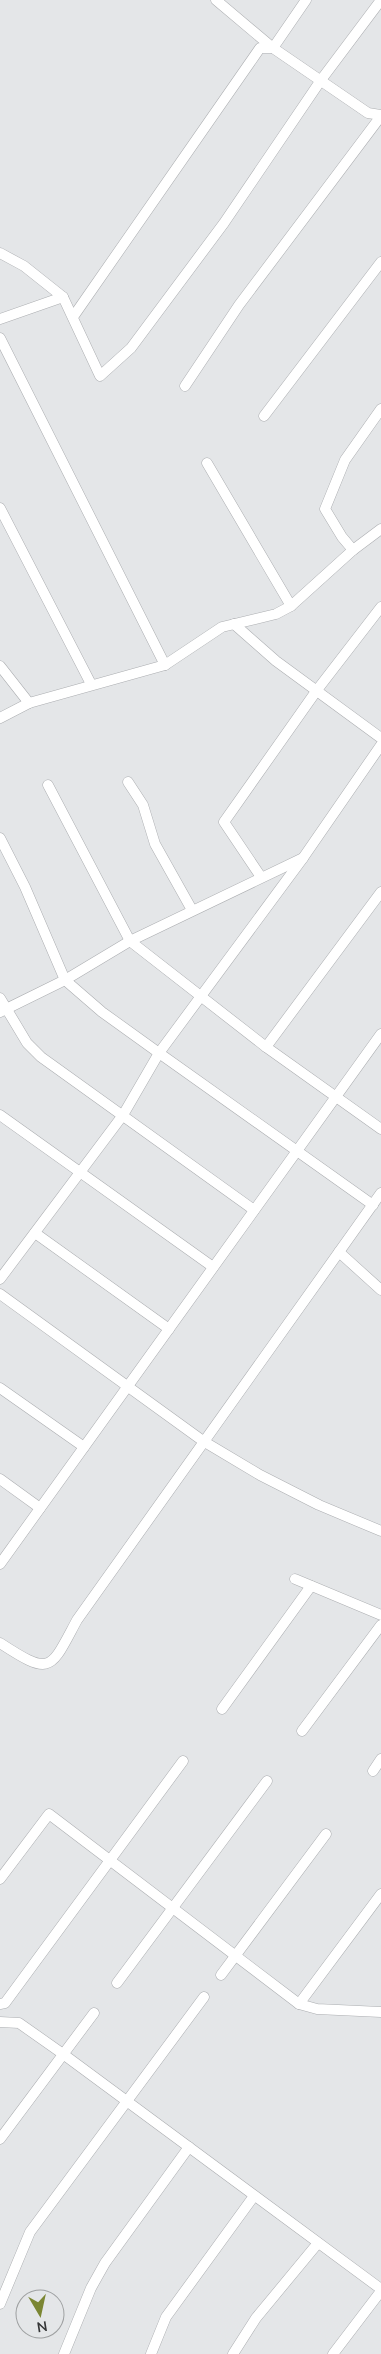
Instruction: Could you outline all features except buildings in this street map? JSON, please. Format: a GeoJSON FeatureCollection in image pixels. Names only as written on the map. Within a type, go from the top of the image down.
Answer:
{"type":"FeatureCollection","features":[{"type":"Feature","properties":{"kind":"street"},"geometry":{"type":"LineString","coordinates":[[272,48],[306,0]]}},
{"type":"Feature","properties":{"kind":"street"},"geometry":{"type":"LineString","coordinates":[[0,253],[24,266],[63,297],[100,376],[131,348],[224,223],[321,80],[381,0]]}},
{"type":"Feature","properties":{"kind":"street"},"geometry":{"type":"LineString","coordinates":[[185,386],[239,305],[381,115],[368,113],[272,48],[223,2]]}},
{"type":"Feature","properties":{"kind":"street"},"geometry":{"type":"LineString","coordinates":[[73,317],[260,48],[272,48]]}},
{"type":"Feature","properties":{"kind":"street"},"geometry":{"type":"LineString","coordinates":[[264,416],[381,262]]}},
{"type":"Feature","properties":{"kind":"street"},"geometry":{"type":"LineString","coordinates":[[0,319],[63,297]]}},
{"type":"Feature","properties":{"kind":"street"},"geometry":{"type":"LineString","coordinates":[[0,338],[165,665]]}},
{"type":"Feature","properties":{"kind":"street"},"geometry":{"type":"LineString","coordinates":[[353,550],[342,537],[325,509],[345,460],[381,409]]}},
{"type":"Feature","properties":{"kind":"street"},"geometry":{"type":"LineString","coordinates":[[207,463],[291,606]]}},
{"type":"Feature","properties":{"kind":"street"},"geometry":{"type":"LineString","coordinates":[[0,508],[91,684]]}},
{"type":"Feature","properties":{"kind":"street"},"geometry":{"type":"LineString","coordinates":[[0,718],[29,703],[91,684],[165,665],[222,627],[276,614],[291,606],[353,550],[381,528]]}},
{"type":"Feature","properties":{"kind":"street"},"geometry":{"type":"LineString","coordinates":[[261,877],[224,822],[317,690],[381,607]]}},
{"type":"Feature","properties":{"kind":"street"},"geometry":{"type":"LineString","coordinates":[[234,624],[276,661],[381,738]]}},
{"type":"Feature","properties":{"kind":"street"},"geometry":{"type":"LineString","coordinates":[[0,666],[29,703]]}},
{"type":"Feature","properties":{"kind":"street"},"geometry":{"type":"LineString","coordinates":[[0,1279],[123,1115],[159,1054],[303,858],[381,745]]}},
{"type":"Feature","properties":{"kind":"street"},"geometry":{"type":"LineString","coordinates":[[128,782],[143,805],[155,844],[192,910]]}},
{"type":"Feature","properties":{"kind":"street"},"geometry":{"type":"LineString","coordinates":[[48,786],[130,941],[266,1048],[381,1129]]}},
{"type":"Feature","properties":{"kind":"street"},"geometry":{"type":"LineString","coordinates":[[0,838],[25,887],[65,980],[102,1012],[159,1054],[373,1205]]}},
{"type":"Feature","properties":{"kind":"street"},"geometry":{"type":"LineString","coordinates":[[3,1010],[65,980],[130,941],[303,858]]}},
{"type":"Feature","properties":{"kind":"street"},"geometry":{"type":"LineString","coordinates":[[266,1048],[381,892]]}},
{"type":"Feature","properties":{"kind":"street"},"geometry":{"type":"LineString","coordinates":[[0,998],[3,1010],[27,1043],[41,1057],[254,1210]]}},
{"type":"Feature","properties":{"kind":"street"},"geometry":{"type":"LineString","coordinates":[[0,1564],[381,1034]]}},
{"type":"Feature","properties":{"kind":"street"},"geometry":{"type":"LineString","coordinates":[[0,1115],[213,1267]]}},
{"type":"Feature","properties":{"kind":"street"},"geometry":{"type":"LineString","coordinates":[[0,1643],[38,1664],[47,1664],[57,1657],[77,1620],[381,1193]]}},
{"type":"Feature","properties":{"kind":"street"},"geometry":{"type":"LineString","coordinates":[[35,1233],[169,1329]]}},
{"type":"Feature","properties":{"kind":"street"},"geometry":{"type":"LineString","coordinates":[[339,1252],[381,1290]]}},
{"type":"Feature","properties":{"kind":"street"},"geometry":{"type":"LineString","coordinates":[[0,1294],[203,1441],[260,1475],[302,1497],[381,1531]]}},
{"type":"Feature","properties":{"kind":"street"},"geometry":{"type":"LineString","coordinates":[[0,1388],[84,1447]]}},
{"type":"Feature","properties":{"kind":"street"},"geometry":{"type":"LineString","coordinates":[[0,1479],[40,1508]]}},
{"type":"Feature","properties":{"kind":"street"},"geometry":{"type":"LineString","coordinates":[[295,1579],[381,1615]]}},
{"type":"Feature","properties":{"kind":"street"},"geometry":{"type":"LineString","coordinates":[[222,1709],[311,1586]]}},
{"type":"Feature","properties":{"kind":"street"},"geometry":{"type":"LineString","coordinates":[[302,1731],[381,1625]]}},
{"type":"Feature","properties":{"kind":"street"},"geometry":{"type":"LineString","coordinates":[[373,1771],[381,1759]]}},
{"type":"Feature","properties":{"kind":"street"},"geometry":{"type":"LineString","coordinates":[[0,2004],[5,2003],[183,1761]]}},
{"type":"Feature","properties":{"kind":"street"},"geometry":{"type":"LineString","coordinates":[[117,1983],[267,1781]]}},
{"type":"Feature","properties":{"kind":"street"},"geometry":{"type":"LineString","coordinates":[[0,1879],[49,1814],[299,2004],[317,2009],[381,2012]]}},
{"type":"Feature","properties":{"kind":"street"},"geometry":{"type":"LineString","coordinates":[[222,1975],[326,1834]]}},
{"type":"Feature","properties":{"kind":"street"},"geometry":{"type":"LineString","coordinates":[[299,2004],[381,1894]]}},
{"type":"Feature","properties":{"kind":"street"},"geometry":{"type":"LineString","coordinates":[[0,2304],[30,2232],[129,2101],[204,1997]]}},
{"type":"Feature","properties":{"kind":"street"},"geometry":{"type":"LineString","coordinates":[[0,2138],[94,2013]]}},
{"type":"Feature","properties":{"kind":"street"},"geometry":{"type":"LineString","coordinates":[[0,2022],[19,2023],[129,2101],[381,2290],[333,2354]]}},
{"type":"Feature","properties":{"kind":"street"},"geometry":{"type":"LineString","coordinates":[[64,2354],[91,2288],[105,2263],[189,2147]]}},
{"type":"Feature","properties":{"kind":"street"},"geometry":{"type":"LineString","coordinates":[[151,2354],[166,2317],[254,2196]]}},
{"type":"Feature","properties":{"kind":"street"},"geometry":{"type":"LineString","coordinates":[[233,2354],[256,2318],[318,2243]]}}]}
